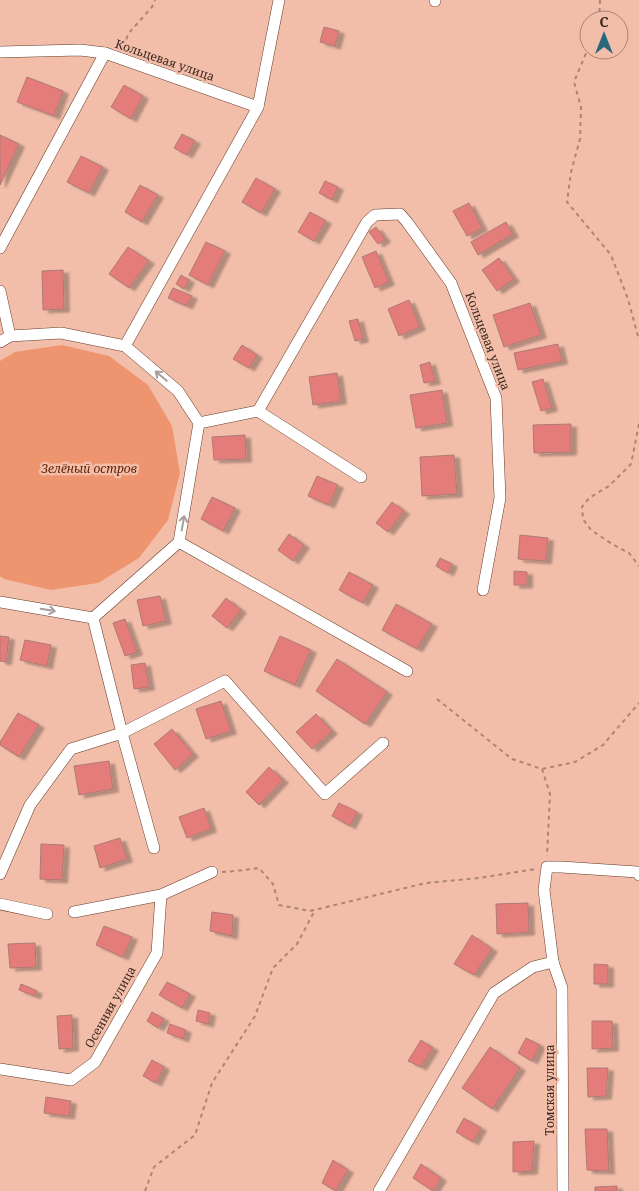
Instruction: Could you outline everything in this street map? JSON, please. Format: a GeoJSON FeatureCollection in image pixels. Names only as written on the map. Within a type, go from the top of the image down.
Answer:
{"type":"FeatureCollection","features":[{"type":"Feature","properties":{"kind":"street"},"geometry":{"type":"LineString","coordinates":[[125,346],[258,107],[279,0]]}},
{"type":"Feature","properties":{"kind":"street","name":"Кольцевая улица"},"geometry":{"type":"LineString","coordinates":[[0,52],[80,50],[105,53],[258,107]]}},
{"type":"Feature","properties":{"kind":"street"},"geometry":{"type":"LineString","coordinates":[[0,248],[105,53]]}},
{"type":"Feature","properties":{"kind":"street","name":"Кольцевая улица"},"geometry":{"type":"LineString","coordinates":[[258,411],[367,222],[375,215],[400,214],[451,283],[496,398],[500,498],[483,590]]}},
{"type":"Feature","properties":{"kind":"street"},"geometry":{"type":"LineString","coordinates":[[0,291],[5,339],[61,333],[125,346],[178,391],[199,423],[180,542],[93,618]]}},
{"type":"Feature","properties":{"kind":"street"},"geometry":{"type":"LineString","coordinates":[[199,423],[258,411],[362,477]]}},
{"type":"Feature","properties":{"kind":"street"},"geometry":{"type":"LineString","coordinates":[[180,542],[407,671]]}},
{"type":"Feature","properties":{"kind":"street"},"geometry":{"type":"LineString","coordinates":[[0,602],[93,618]]}},
{"type":"Feature","properties":{"kind":"street"},"geometry":{"type":"LineString","coordinates":[[93,618],[154,848]]}},
{"type":"Feature","properties":{"kind":"street"},"geometry":{"type":"LineString","coordinates":[[0,874],[30,805],[71,749],[122,733],[225,681],[325,794],[383,743]]}},
{"type":"Feature","properties":{"kind":"street"},"geometry":{"type":"LineString","coordinates":[[547,867],[637,872],[639,875]]}},
{"type":"Feature","properties":{"kind":"street","name":"Томская улица"},"geometry":{"type":"LineString","coordinates":[[547,867],[544,890],[553,962],[562,988],[563,1191]]}},
{"type":"Feature","properties":{"kind":"street"},"geometry":{"type":"LineString","coordinates":[[74,912],[162,895],[212,872]]}},
{"type":"Feature","properties":{"kind":"street","name":"Осенняя улица"},"geometry":{"type":"LineString","coordinates":[[0,1069],[71,1080],[95,1062],[156,953],[162,895]]}},
{"type":"Feature","properties":{"kind":"street"},"geometry":{"type":"LineString","coordinates":[[0,904],[47,914]]}},
{"type":"Feature","properties":{"kind":"street"},"geometry":{"type":"LineString","coordinates":[[380,1191],[494,993],[532,966],[553,962]]}},
{"type":"Feature","properties":{"kind":"path"},"geometry":{"type":"LineString","coordinates":[[120,59],[128,34],[152,7],[155,0]]}},
{"type":"Feature","properties":{"kind":"path"},"geometry":{"type":"LineString","coordinates":[[583,60],[574,82],[581,107],[580,138],[571,172],[567,202],[611,255],[628,299],[639,340]]}},
{"type":"Feature","properties":{"kind":"path"},"geometry":{"type":"LineString","coordinates":[[639,424],[631,464],[610,486],[589,498],[582,507],[583,518],[591,530],[630,553],[639,566]]}},
{"type":"Feature","properties":{"kind":"path"},"geometry":{"type":"LineString","coordinates":[[436,699],[512,759],[542,769],[575,762],[603,745],[639,703]]}},
{"type":"Feature","properties":{"kind":"path"},"geometry":{"type":"LineString","coordinates":[[212,872],[259,868],[273,884],[279,905],[310,911],[426,882],[479,878],[547,867],[550,794],[542,769]]}},
{"type":"Feature","properties":{"kind":"path"},"geometry":{"type":"LineString","coordinates":[[145,1191],[154,1167],[195,1135],[212,1083],[254,1016],[273,968],[297,944],[315,910]]}},
{"type":"Feature","properties":{"kind":"green space","name":"Зелёный остров"},"geometry":{"type":"Polygon","coordinates":[[[62,345],[109,356],[148,385],[172,426],[180,473],[168,520],[139,558],[98,583],[51,590],[4,579],[0,576],[0,361],[15,352],[62,345]]]}},
{"type":"Feature","properties":{"kind":"building"},"geometry":{"type":"Polygon","coordinates":[[[324,27],[339,31],[335,46],[320,42],[324,27]]]}},
{"type":"Feature","properties":{"kind":"building"},"geometry":{"type":"Polygon","coordinates":[[[27,77],[63,91],[54,116],[17,102],[27,77]]]}},
{"type":"Feature","properties":{"kind":"building"},"geometry":{"type":"Polygon","coordinates":[[[124,85],[143,96],[131,119],[111,107],[124,85]]]}},
{"type":"Feature","properties":{"kind":"building"},"geometry":{"type":"Polygon","coordinates":[[[182,134],[195,141],[187,155],[174,148],[182,134]]]}},
{"type":"Feature","properties":{"kind":"building"},"geometry":{"type":"Polygon","coordinates":[[[0,135],[19,144],[0,185],[0,135]]]}},
{"type":"Feature","properties":{"kind":"building"},"geometry":{"type":"Polygon","coordinates":[[[81,156],[103,167],[89,193],[67,182],[81,156]]]}},
{"type":"Feature","properties":{"kind":"building"},"geometry":{"type":"Polygon","coordinates":[[[256,178],[275,189],[261,213],[242,202],[256,178]]]}},
{"type":"Feature","properties":{"kind":"building"},"geometry":{"type":"Polygon","coordinates":[[[325,181],[338,187],[332,200],[319,193],[325,181]]]}},
{"type":"Feature","properties":{"kind":"building"},"geometry":{"type":"Polygon","coordinates":[[[140,185],[158,195],[142,222],[125,212],[140,185]]]}},
{"type":"Feature","properties":{"kind":"building"},"geometry":{"type":"Polygon","coordinates":[[[469,203],[482,228],[467,236],[453,211],[469,203]]]}},
{"type":"Feature","properties":{"kind":"building"},"geometry":{"type":"Polygon","coordinates":[[[310,212],[326,221],[314,241],[298,232],[310,212]]]}},
{"type":"Feature","properties":{"kind":"building"},"geometry":{"type":"Polygon","coordinates":[[[506,222],[513,234],[478,255],[471,242],[506,222]]]}},
{"type":"Feature","properties":{"kind":"building"},"geometry":{"type":"Polygon","coordinates":[[[376,227],[385,239],[378,244],[369,232],[376,227]]]}},
{"type":"Feature","properties":{"kind":"building"},"geometry":{"type":"Polygon","coordinates":[[[206,242],[225,251],[208,285],[189,275],[206,242]]]}},
{"type":"Feature","properties":{"kind":"building"},"geometry":{"type":"Polygon","coordinates":[[[128,247],[149,261],[129,288],[109,274],[128,247]]]}},
{"type":"Feature","properties":{"kind":"building"},"geometry":{"type":"Polygon","coordinates":[[[376,251],[389,282],[375,288],[362,257],[376,251]]]}},
{"type":"Feature","properties":{"kind":"building"},"geometry":{"type":"Polygon","coordinates":[[[499,258],[514,279],[497,291],[482,270],[499,258]]]}},
{"type":"Feature","properties":{"kind":"building"},"geometry":{"type":"Polygon","coordinates":[[[63,270],[64,309],[43,310],[42,271],[63,270]]]}},
{"type":"Feature","properties":{"kind":"building"},"geometry":{"type":"Polygon","coordinates":[[[181,275],[189,280],[184,289],[176,284],[181,275]]]}},
{"type":"Feature","properties":{"kind":"building"},"geometry":{"type":"Polygon","coordinates":[[[173,288],[192,296],[187,306],[168,298],[173,288]]]}},
{"type":"Feature","properties":{"kind":"building"},"geometry":{"type":"Polygon","coordinates":[[[409,300],[420,327],[399,336],[388,309],[409,300]]]}},
{"type":"Feature","properties":{"kind":"building"},"geometry":{"type":"Polygon","coordinates":[[[530,303],[541,335],[504,347],[493,315],[530,303]]]}},
{"type":"Feature","properties":{"kind":"building"},"geometry":{"type":"Polygon","coordinates":[[[358,319],[363,339],[355,341],[349,321],[358,319]]]}},
{"type":"Feature","properties":{"kind":"building"},"geometry":{"type":"Polygon","coordinates":[[[558,344],[562,361],[518,370],[514,353],[558,344]]]}},
{"type":"Feature","properties":{"kind":"building"},"geometry":{"type":"Polygon","coordinates":[[[242,345],[257,355],[249,368],[233,359],[242,345]]]}},
{"type":"Feature","properties":{"kind":"building"},"geometry":{"type":"Polygon","coordinates":[[[430,362],[435,381],[424,383],[420,365],[430,362]]]}},
{"type":"Feature","properties":{"kind":"building"},"geometry":{"type":"Polygon","coordinates":[[[337,373],[341,401],[313,405],[309,377],[337,373]]]}},
{"type":"Feature","properties":{"kind":"building"},"geometry":{"type":"Polygon","coordinates":[[[543,379],[552,408],[541,411],[532,382],[543,379]]]}},
{"type":"Feature","properties":{"kind":"building"},"geometry":{"type":"Polygon","coordinates":[[[442,390],[447,423],[416,428],[410,395],[442,390]]]}},
{"type":"Feature","properties":{"kind":"building"},"geometry":{"type":"Polygon","coordinates":[[[571,424],[571,452],[534,453],[533,425],[571,424]]]}},
{"type":"Feature","properties":{"kind":"building"},"geometry":{"type":"Polygon","coordinates":[[[245,435],[246,459],[214,460],[212,437],[245,435]]]}},
{"type":"Feature","properties":{"kind":"building"},"geometry":{"type":"Polygon","coordinates":[[[454,455],[457,494],[422,496],[420,457],[454,455]]]}},
{"type":"Feature","properties":{"kind":"building"},"geometry":{"type":"Polygon","coordinates":[[[317,476],[338,485],[329,505],[308,496],[317,476]]]}},
{"type":"Feature","properties":{"kind":"building"},"geometry":{"type":"Polygon","coordinates":[[[212,497],[235,508],[223,531],[201,519],[212,497]]]}},
{"type":"Feature","properties":{"kind":"building"},"geometry":{"type":"Polygon","coordinates":[[[392,502],[404,511],[388,532],[376,523],[392,502]]]}},
{"type":"Feature","properties":{"kind":"building"},"geometry":{"type":"Polygon","coordinates":[[[289,534],[304,545],[293,561],[278,550],[289,534]]]}},
{"type":"Feature","properties":{"kind":"building"},"geometry":{"type":"Polygon","coordinates":[[[520,535],[548,538],[546,561],[518,559],[520,535]]]}},
{"type":"Feature","properties":{"kind":"building"},"geometry":{"type":"Polygon","coordinates":[[[440,558],[452,564],[448,573],[436,566],[440,558]]]}},
{"type":"Feature","properties":{"kind":"building"},"geometry":{"type":"Polygon","coordinates":[[[514,571],[527,572],[527,585],[514,585],[514,571]]]}},
{"type":"Feature","properties":{"kind":"building"},"geometry":{"type":"Polygon","coordinates":[[[349,572],[373,585],[363,603],[339,590],[349,572]]]}},
{"type":"Feature","properties":{"kind":"building"},"geometry":{"type":"Polygon","coordinates":[[[160,596],[166,621],[143,626],[137,600],[160,596]]]}},
{"type":"Feature","properties":{"kind":"building"},"geometry":{"type":"Polygon","coordinates":[[[226,598],[241,610],[227,628],[212,616],[226,598]]]}},
{"type":"Feature","properties":{"kind":"building"},"geometry":{"type":"Polygon","coordinates":[[[396,604],[432,624],[417,649],[382,630],[396,604]]]}},
{"type":"Feature","properties":{"kind":"building"},"geometry":{"type":"Polygon","coordinates":[[[125,619],[137,652],[125,656],[113,623],[125,619]]]}},
{"type":"Feature","properties":{"kind":"building"},"geometry":{"type":"Polygon","coordinates":[[[0,636],[9,637],[6,662],[0,661],[0,636]]]}},
{"type":"Feature","properties":{"kind":"building"},"geometry":{"type":"Polygon","coordinates":[[[280,636],[311,650],[295,685],[264,671],[280,636]]]}},
{"type":"Feature","properties":{"kind":"building"},"geometry":{"type":"Polygon","coordinates":[[[25,640],[51,645],[47,666],[20,660],[25,640]]]}},
{"type":"Feature","properties":{"kind":"building"},"geometry":{"type":"Polygon","coordinates":[[[337,659],[387,692],[365,724],[316,691],[337,659]]]}},
{"type":"Feature","properties":{"kind":"building"},"geometry":{"type":"Polygon","coordinates":[[[145,663],[149,687],[134,689],[131,665],[145,663]]]}},
{"type":"Feature","properties":{"kind":"building"},"geometry":{"type":"Polygon","coordinates":[[[221,701],[231,731],[206,739],[196,709],[221,701]]]}},
{"type":"Feature","properties":{"kind":"building"},"geometry":{"type":"Polygon","coordinates":[[[18,713],[39,725],[19,757],[0,745],[18,713]]]}},
{"type":"Feature","properties":{"kind":"building"},"geometry":{"type":"Polygon","coordinates":[[[316,714],[332,731],[312,749],[296,732],[316,714]]]}},
{"type":"Feature","properties":{"kind":"building"},"geometry":{"type":"Polygon","coordinates":[[[172,729],[193,754],[175,770],[154,744],[172,729]]]}},
{"type":"Feature","properties":{"kind":"building"},"geometry":{"type":"Polygon","coordinates":[[[109,761],[113,789],[79,795],[74,766],[109,761]]]}},
{"type":"Feature","properties":{"kind":"building"},"geometry":{"type":"Polygon","coordinates":[[[269,767],[283,780],[259,805],[246,792],[269,767]]]}},
{"type":"Feature","properties":{"kind":"building"},"geometry":{"type":"Polygon","coordinates":[[[339,803],[357,812],[350,826],[332,816],[339,803]]]}},
{"type":"Feature","properties":{"kind":"building"},"geometry":{"type":"Polygon","coordinates":[[[204,808],[211,829],[187,838],[179,817],[204,808]]]}},
{"type":"Feature","properties":{"kind":"building"},"geometry":{"type":"Polygon","coordinates":[[[120,838],[127,859],[100,868],[94,846],[120,838]]]}},
{"type":"Feature","properties":{"kind":"building"},"geometry":{"type":"Polygon","coordinates":[[[41,844],[64,845],[62,880],[40,879],[41,844]]]}},
{"type":"Feature","properties":{"kind":"building"},"geometry":{"type":"Polygon","coordinates":[[[528,903],[529,932],[497,934],[496,904],[528,903]]]}},
{"type":"Feature","properties":{"kind":"building"},"geometry":{"type":"Polygon","coordinates":[[[212,912],[233,915],[232,936],[210,931],[212,912]]]}},
{"type":"Feature","properties":{"kind":"building"},"geometry":{"type":"Polygon","coordinates":[[[104,926],[132,937],[123,957],[96,945],[104,926]]]}},
{"type":"Feature","properties":{"kind":"building"},"geometry":{"type":"Polygon","coordinates":[[[472,935],[492,949],[474,975],[454,964],[472,935]]]}},
{"type":"Feature","properties":{"kind":"building"},"geometry":{"type":"Polygon","coordinates":[[[35,943],[36,967],[10,968],[8,944],[35,943]]]}},
{"type":"Feature","properties":{"kind":"building"},"geometry":{"type":"Polygon","coordinates":[[[594,964],[608,965],[608,984],[594,984],[594,964]]]}},
{"type":"Feature","properties":{"kind":"building"},"geometry":{"type":"Polygon","coordinates":[[[167,982],[190,994],[182,1008],[159,995],[167,982]]]}},
{"type":"Feature","properties":{"kind":"building"},"geometry":{"type":"Polygon","coordinates":[[[21,984],[37,991],[35,996],[19,990],[21,984]]]}},
{"type":"Feature","properties":{"kind":"building"},"geometry":{"type":"Polygon","coordinates":[[[198,1010],[210,1013],[208,1024],[196,1021],[198,1010]]]}},
{"type":"Feature","properties":{"kind":"building"},"geometry":{"type":"Polygon","coordinates":[[[152,1012],[164,1019],[158,1028],[147,1021],[152,1012]]]}},
{"type":"Feature","properties":{"kind":"building"},"geometry":{"type":"Polygon","coordinates":[[[72,1015],[73,1048],[59,1049],[57,1016],[72,1015]]]}},
{"type":"Feature","properties":{"kind":"building"},"geometry":{"type":"Polygon","coordinates":[[[592,1021],[612,1021],[613,1048],[592,1049],[592,1021]]]}},
{"type":"Feature","properties":{"kind":"building"},"geometry":{"type":"Polygon","coordinates":[[[170,1024],[186,1030],[183,1039],[167,1033],[170,1024]]]}},
{"type":"Feature","properties":{"kind":"building"},"geometry":{"type":"Polygon","coordinates":[[[526,1038],[540,1045],[532,1061],[518,1053],[526,1038]]]}},
{"type":"Feature","properties":{"kind":"building"},"geometry":{"type":"Polygon","coordinates":[[[421,1040],[433,1048],[421,1067],[408,1061],[421,1040]]]}},
{"type":"Feature","properties":{"kind":"building"},"geometry":{"type":"Polygon","coordinates":[[[490,1047],[520,1068],[492,1109],[462,1088],[490,1047]]]}},
{"type":"Feature","properties":{"kind":"building"},"geometry":{"type":"Polygon","coordinates":[[[152,1060],[164,1067],[156,1083],[143,1076],[152,1060]]]}},
{"type":"Feature","properties":{"kind":"building"},"geometry":{"type":"Polygon","coordinates":[[[587,1068],[608,1068],[606,1096],[588,1097],[587,1068]]]}},
{"type":"Feature","properties":{"kind":"building"},"geometry":{"type":"Polygon","coordinates":[[[46,1097],[71,1101],[69,1116],[44,1113],[46,1097]]]}},
{"type":"Feature","properties":{"kind":"building"},"geometry":{"type":"Polygon","coordinates":[[[464,1118],[481,1128],[473,1142],[456,1132],[464,1118]]]}},
{"type":"Feature","properties":{"kind":"building"},"geometry":{"type":"Polygon","coordinates":[[[585,1129],[607,1129],[609,1171],[587,1170],[585,1129]]]}},
{"type":"Feature","properties":{"kind":"building"},"geometry":{"type":"Polygon","coordinates":[[[534,1141],[532,1171],[513,1172],[513,1142],[534,1141]]]}},
{"type":"Feature","properties":{"kind":"building"},"geometry":{"type":"Polygon","coordinates":[[[333,1160],[348,1170],[336,1191],[322,1183],[333,1160]]]}},
{"type":"Feature","properties":{"kind":"building"},"geometry":{"type":"Polygon","coordinates":[[[421,1164],[441,1178],[433,1191],[413,1178],[421,1164]]]}},
{"type":"Feature","properties":{"kind":"building"},"geometry":{"type":"Polygon","coordinates":[[[617,1186],[617,1191],[595,1191],[595,1187],[617,1186]]]}}]}
